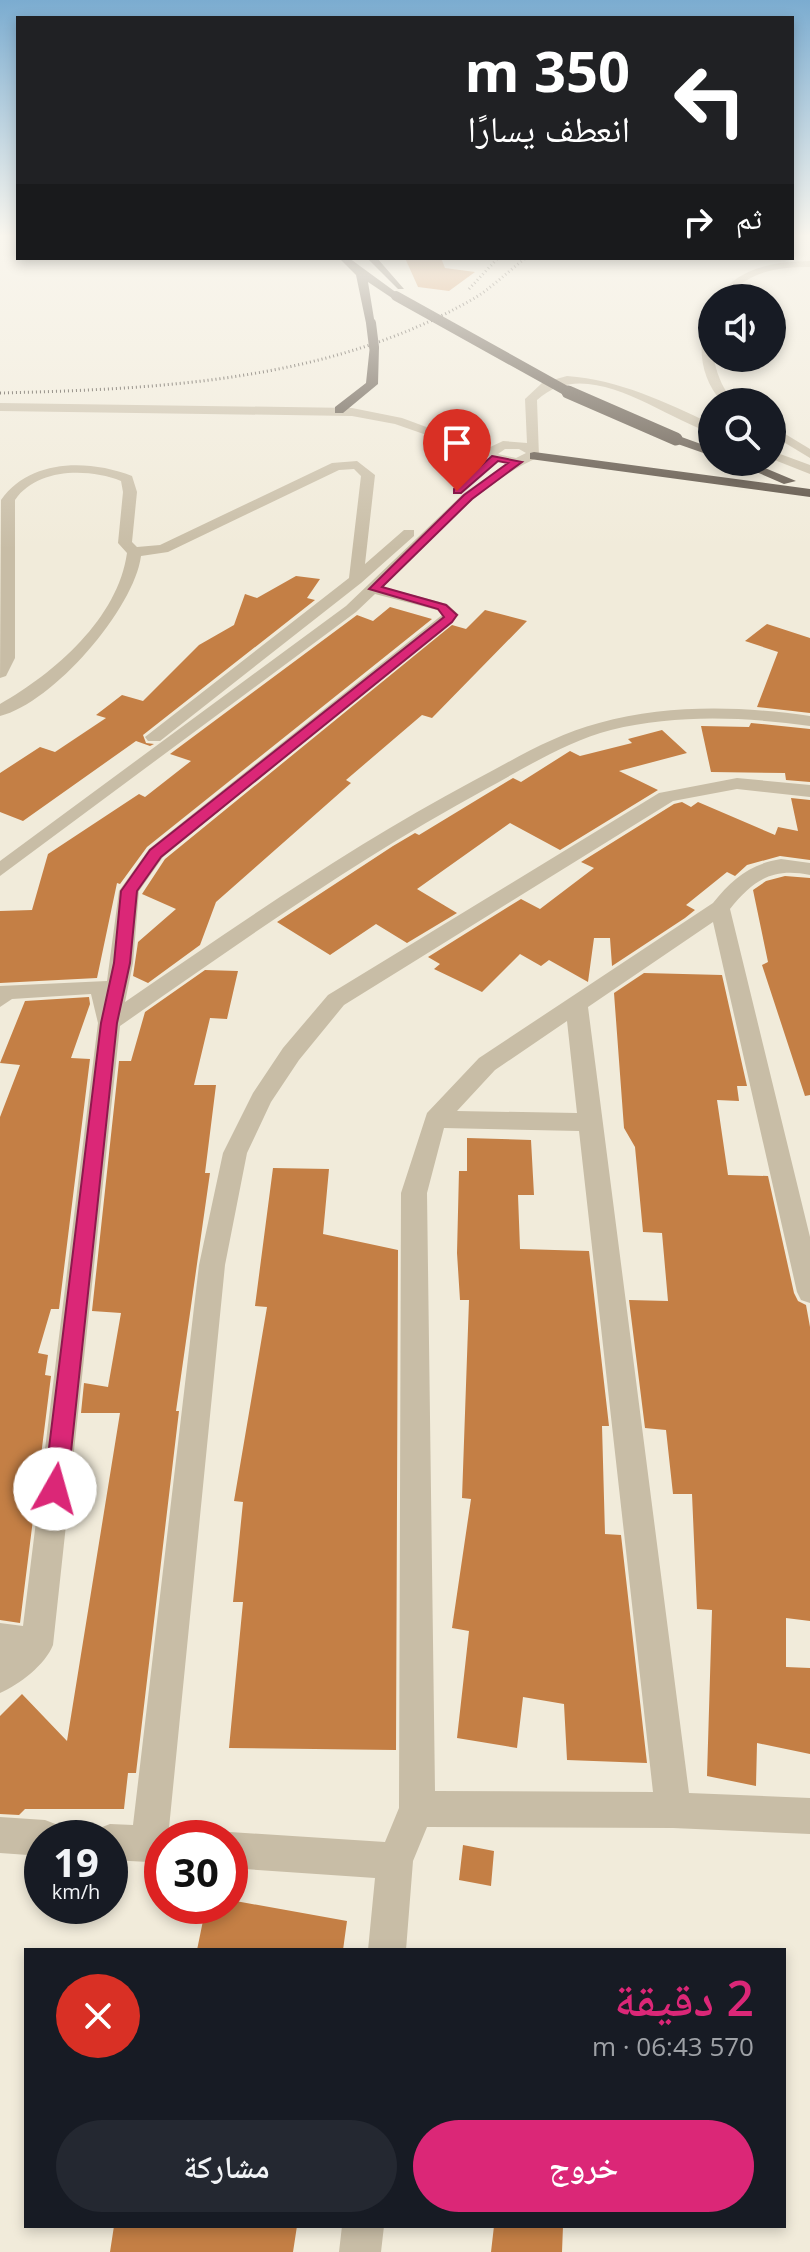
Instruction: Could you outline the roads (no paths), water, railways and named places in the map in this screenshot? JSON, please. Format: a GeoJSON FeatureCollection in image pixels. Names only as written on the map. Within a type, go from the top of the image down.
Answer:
{"type":"FeatureCollection","features":[{"type":"Feature","properties":{"kind":"highway"},"geometry":{"type":"LineString","coordinates":[[342,407],[372,384],[373,339]]}},
{"type":"Feature","properties":{"kind":"highway"},"geometry":{"type":"LineString","coordinates":[[477,339],[554,386],[698,445]]}},
{"type":"Feature","properties":{"kind":"highway"},"geometry":{"type":"LineString","coordinates":[[682,437],[698,440]]}},
{"type":"Feature","properties":{"kind":"highway"},"geometry":{"type":"LineString","coordinates":[[528,456],[810,479]]}},
{"type":"Feature","properties":{"kind":"highway"},"geometry":{"type":"LineString","coordinates":[[786,470],[810,479]]}},
{"type":"Feature","properties":{"kind":"highway"},"geometry":{"type":"LineString","coordinates":[[786,473],[810,479]]}},
{"type":"Feature","properties":{"kind":"street"},"geometry":{"type":"LineString","coordinates":[[528,456],[531,399],[539,389],[559,382],[582,380],[627,391],[698,423]]}},
{"type":"Feature","properties":{"kind":"street"},"geometry":{"type":"LineString","coordinates":[[0,407],[342,407],[528,456]]}},
{"type":"Feature","properties":{"kind":"street"},"geometry":{"type":"LineString","coordinates":[[0,857],[365,584],[530,421]]}},
{"type":"Feature","properties":{"kind":"street"},"geometry":{"type":"LineString","coordinates":[[786,436],[810,445]]}},
{"type":"Feature","properties":{"kind":"street"},"geometry":{"type":"LineString","coordinates":[[786,439],[810,454]]}},
{"type":"Feature","properties":{"kind":"street"},"geometry":{"type":"LineString","coordinates":[[786,447],[789,441]]}},
{"type":"Feature","properties":{"kind":"street"},"geometry":{"type":"LineString","coordinates":[[500,451],[528,456]]}},
{"type":"Feature","properties":{"kind":"street"},"geometry":{"type":"LineString","coordinates":[[0,870],[365,584],[468,497],[528,456]]}},
{"type":"Feature","properties":{"kind":"street"},"geometry":{"type":"LineString","coordinates":[[786,463],[810,479]]}},
{"type":"Feature","properties":{"kind":"street"},"geometry":{"type":"LineString","coordinates":[[134,552],[163,549],[337,466],[357,465],[368,475],[365,584]]}},
{"type":"Feature","properties":{"kind":"street"},"geometry":{"type":"LineString","coordinates":[[0,711],[34,692],[82,645],[127,587],[135,569],[134,552],[125,543],[130,492],[127,479],[93,469],[6,474]]}},
{"type":"Feature","properties":{"kind":"street"},"geometry":{"type":"LineString","coordinates":[[0,673],[7,658],[8,500],[18,486],[45,474]]}},
{"type":"Feature","properties":{"kind":"street"},"geometry":{"type":"LineString","coordinates":[[0,1676],[37,1645],[109,1023],[122,963],[129,891],[143,866],[451,615],[442,607],[365,584]]}},
{"type":"Feature","properties":{"kind":"street"},"geometry":{"type":"LineString","coordinates":[[109,1023],[373,844],[424,813],[574,736],[640,719],[710,712],[742,712],[810,721]]}},
{"type":"Feature","properties":{"kind":"street"},"geometry":{"type":"LineString","coordinates":[[157,1820],[212,1265],[235,1153],[261,1099],[299,1044],[336,1000],[666,797],[700,786],[745,782],[810,791]]}},
{"type":"Feature","properties":{"kind":"street"},"geometry":{"type":"LineString","coordinates":[[387,1948],[395,1861],[417,1809],[414,1193],[435,1119],[487,1064],[720,908],[740,882],[763,867],[779,864],[810,869]]}},
{"type":"Feature","properties":{"kind":"street"},"geometry":{"type":"LineString","coordinates":[[720,908],[810,1292]]}},
{"type":"Feature","properties":{"kind":"street"},"geometry":{"type":"LineString","coordinates":[[0,1000],[6,992],[100,986],[109,1023]]}},
{"type":"Feature","properties":{"kind":"street"},"geometry":{"type":"LineString","coordinates":[[576,1002],[673,1810]]}},
{"type":"Feature","properties":{"kind":"street"},"geometry":{"type":"LineString","coordinates":[[435,1119],[590,1122]]}},
{"type":"Feature","properties":{"kind":"street"},"geometry":{"type":"LineString","coordinates":[[0,1639],[37,1645]]}},
{"type":"Feature","properties":{"kind":"street"},"geometry":{"type":"LineString","coordinates":[[417,1809],[673,1810],[810,1816]]}},
{"type":"Feature","properties":{"kind":"street"},"geometry":{"type":"LineString","coordinates":[[0,1835],[24,1837]]}},
{"type":"Feature","properties":{"kind":"street"},"geometry":{"type":"LineString","coordinates":[[248,1851],[395,1861]]}},
{"type":"Feature","properties":{"kind":"street"},"geometry":{"type":"LineString","coordinates":[[360,2252],[363,2228]]}},
{"type":"Feature","properties":{"kind":"railway"},"geometry":{"type":"LineString","coordinates":[[0,393],[122,388],[243,375],[303,364],[384,339]]}}]}
